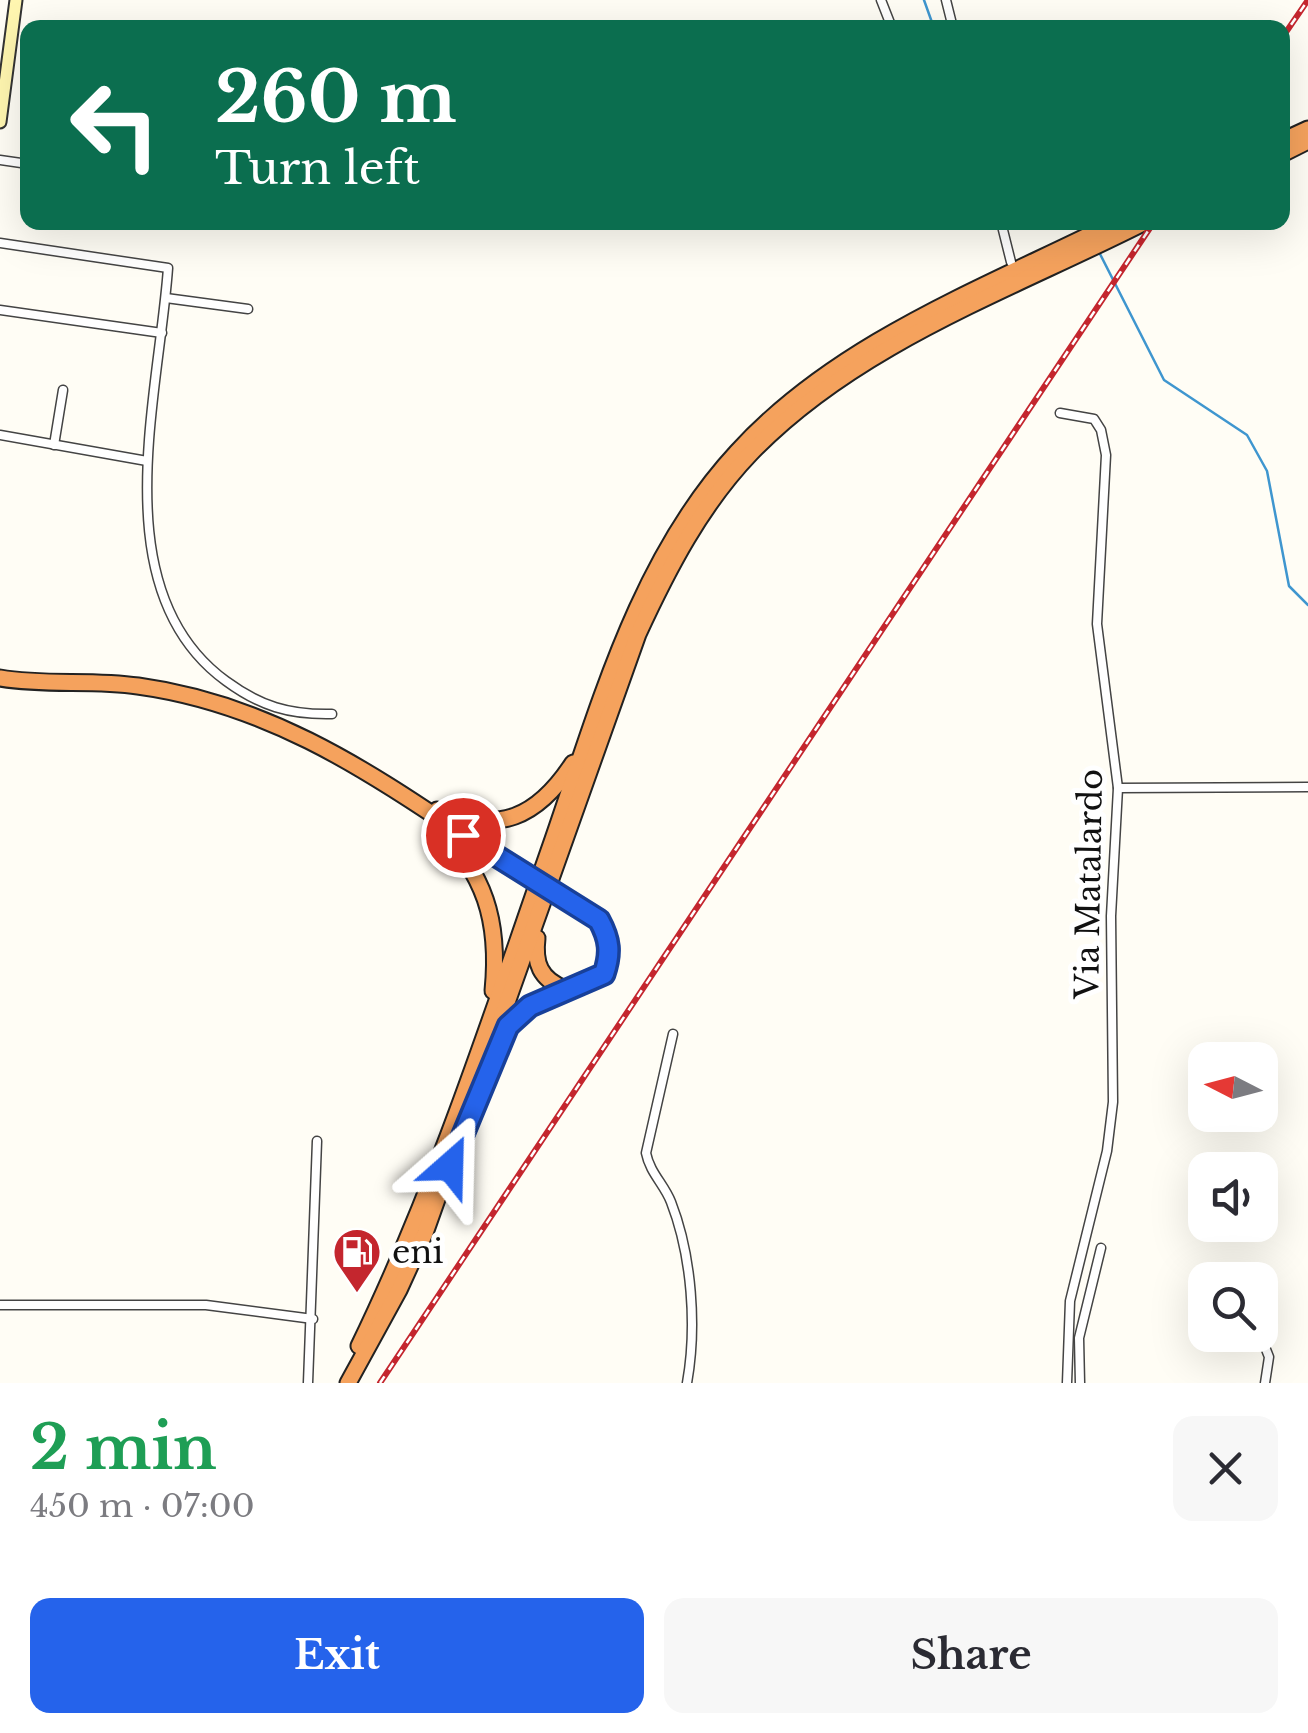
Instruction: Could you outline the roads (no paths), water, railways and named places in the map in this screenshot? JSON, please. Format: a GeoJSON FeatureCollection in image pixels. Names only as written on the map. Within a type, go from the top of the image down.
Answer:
{"type":"FeatureCollection","features":[{"type":"Feature","properties":{"kind":"highway"},"geometry":{"type":"LineString","coordinates":[[337,1383],[405,1251],[586,743],[642,594],[666,549],[736,452],[800,394],[873,344],[1100,230]]}},
{"type":"Feature","properties":{"kind":"highway"},"geometry":{"type":"LineString","coordinates":[[348,1383],[399,1290],[463,1132],[638,634],[666,572],[703,512],[751,454],[806,404],[881,353],[1129,230]]}},
{"type":"Feature","properties":{"kind":"highway"},"geometry":{"type":"LineString","coordinates":[[1,679],[134,685],[222,701],[308,738],[599,920],[609,938],[604,974],[588,985],[565,989],[530,1006],[508,1026],[475,1115],[463,1132]]}},
{"type":"Feature","properties":{"kind":"highway"},"geometry":{"type":"LineString","coordinates":[[414,802],[472,823],[516,818],[554,792],[586,743]]}},
{"type":"Feature","properties":{"kind":"highway"},"geometry":{"type":"LineString","coordinates":[[414,802],[466,862],[487,899],[495,930],[491,1017]]}},
{"type":"Feature","properties":{"kind":"highway"},"geometry":{"type":"LineString","coordinates":[[539,912],[535,961],[543,976],[565,989]]}},
{"type":"Feature","properties":{"kind":"main road"},"geometry":{"type":"LineString","coordinates":[[0,122],[7,76],[6,43],[16,0]]}},
{"type":"Feature","properties":{"kind":"street"},"geometry":{"type":"LineString","coordinates":[[0,63],[7,76]]}},
{"type":"Feature","properties":{"kind":"street"},"geometry":{"type":"LineString","coordinates":[[1003,230],[1011,262]]}},
{"type":"Feature","properties":{"kind":"street"},"geometry":{"type":"LineString","coordinates":[[0,243],[168,268],[146,461],[150,532],[161,585],[180,637],[210,670],[260,704],[307,715],[332,714]]}},
{"type":"Feature","properties":{"kind":"street"},"geometry":{"type":"LineString","coordinates":[[166,298],[248,309]]}},
{"type":"Feature","properties":{"kind":"street"},"geometry":{"type":"LineString","coordinates":[[0,310],[162,333]]}},
{"type":"Feature","properties":{"kind":"street"},"geometry":{"type":"LineString","coordinates":[[54,445],[63,390]]}},
{"type":"Feature","properties":{"kind":"street","name":"Via Matalardo"},"geometry":{"type":"LineString","coordinates":[[1060,413],[1094,419],[1101,430],[1106,454],[1097,624],[1118,788],[1111,916],[1113,1102],[1106,1151],[1070,1300],[1066,1383]]}},
{"type":"Feature","properties":{"kind":"street"},"geometry":{"type":"LineString","coordinates":[[0,435],[146,461]]}},
{"type":"Feature","properties":{"kind":"street"},"geometry":{"type":"LineString","coordinates":[[1118,788],[1308,786]]}},
{"type":"Feature","properties":{"kind":"street"},"geometry":{"type":"LineString","coordinates":[[673,1034],[646,1153],[649,1169],[671,1200],[692,1303],[695,1334],[687,1383]]}},
{"type":"Feature","properties":{"kind":"street"},"geometry":{"type":"LineString","coordinates":[[308,1383],[317,1141]]}},
{"type":"Feature","properties":{"kind":"street"},"geometry":{"type":"LineString","coordinates":[[1080,1383],[1080,1338],[1101,1248]]}},
{"type":"Feature","properties":{"kind":"street"},"geometry":{"type":"LineString","coordinates":[[0,1304],[206,1305],[313,1319]]}},
{"type":"Feature","properties":{"kind":"street"},"geometry":{"type":"LineString","coordinates":[[1267,1352],[1267,1383]]}},
{"type":"Feature","properties":{"kind":"waterway"},"geometry":{"type":"LineString","coordinates":[[924,0],[931,20]]}},
{"type":"Feature","properties":{"kind":"waterway"},"geometry":{"type":"LineString","coordinates":[[1099,252],[1164,380],[1247,435],[1267,471],[1289,586],[1308,605]]}},
{"type":"Feature","properties":{"kind":"railway"},"geometry":{"type":"LineString","coordinates":[[1290,26],[1308,0]]}},
{"type":"Feature","properties":{"kind":"railway"},"geometry":{"type":"LineString","coordinates":[[380,1383],[1149,230]]}},
{"type":"Feature","properties":{"kind":"place","name":"eni"},"geometry":{"type":"Point","coordinates":[357,1294]}}]}
